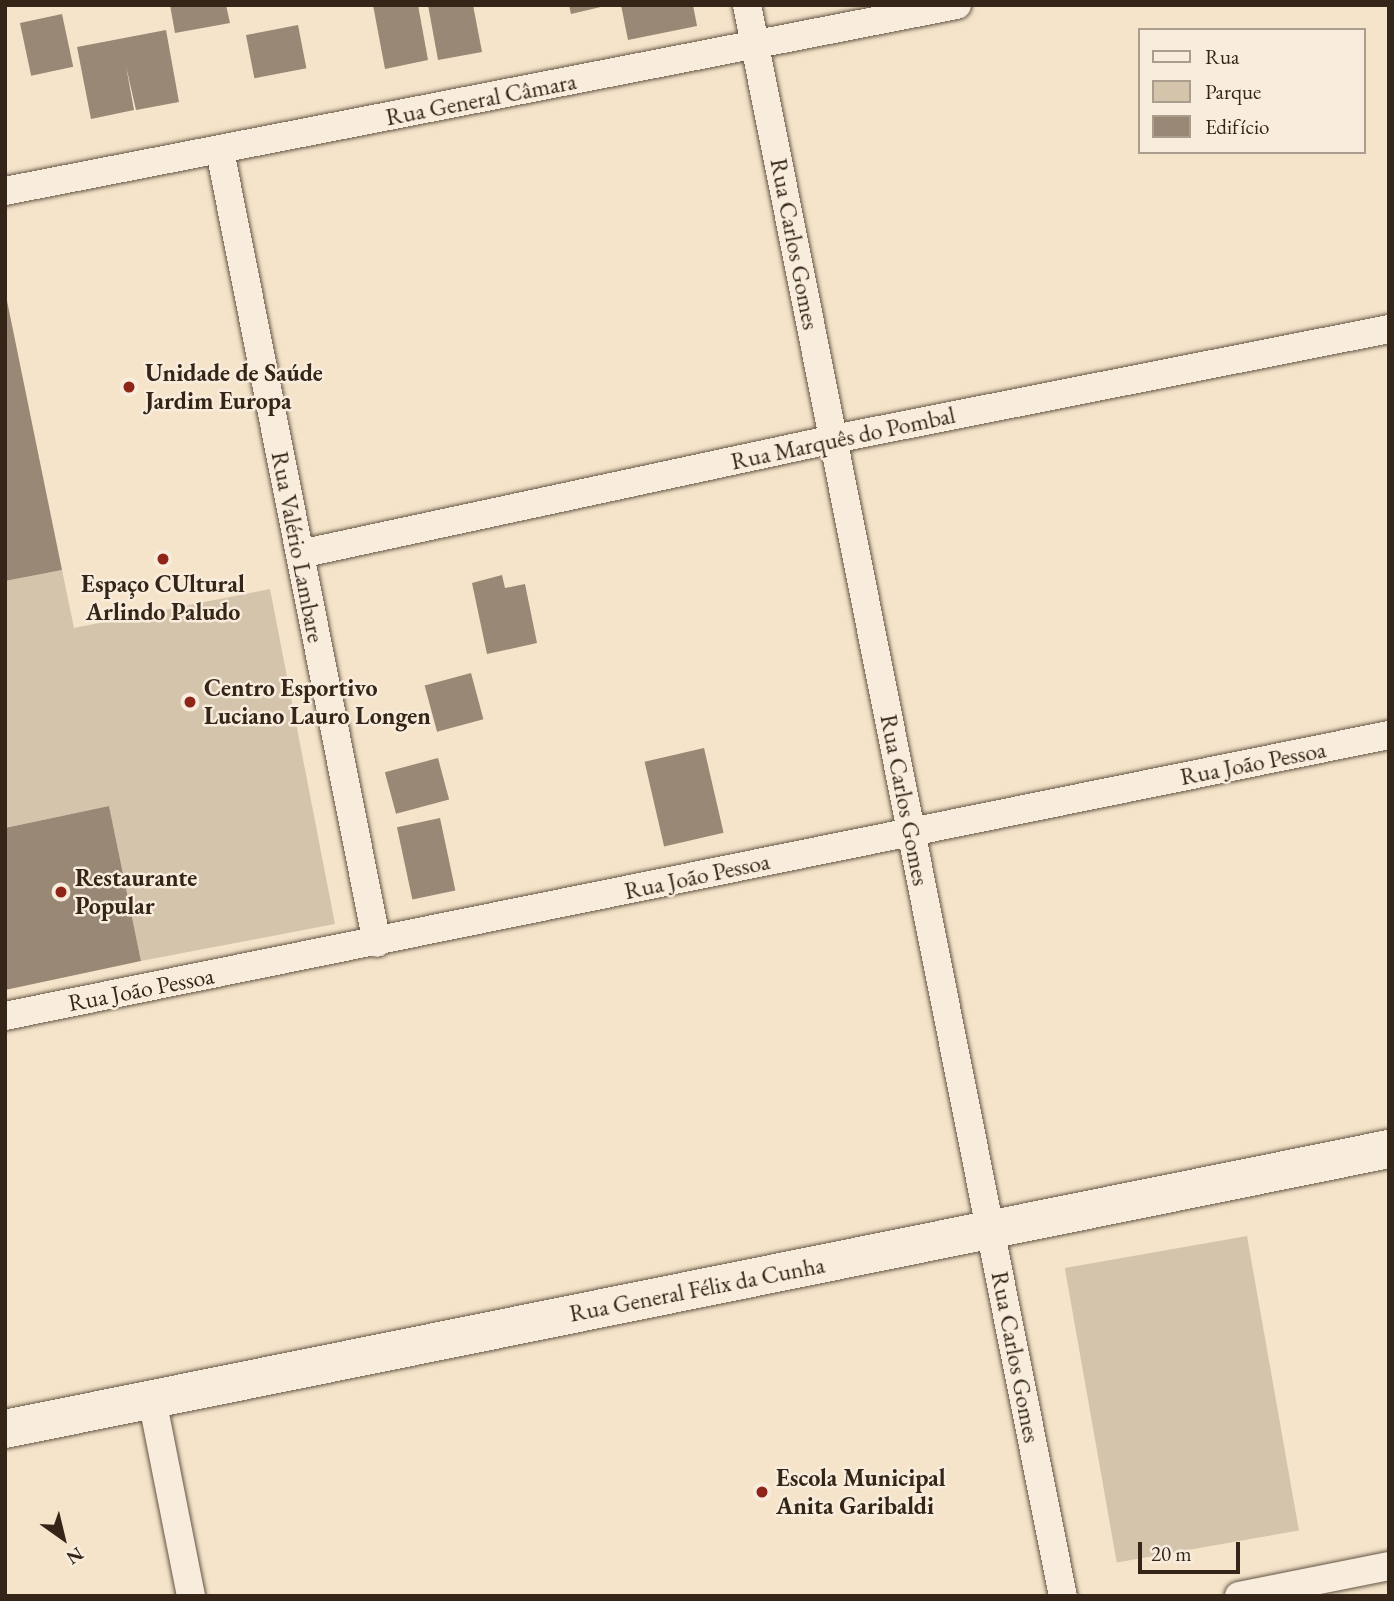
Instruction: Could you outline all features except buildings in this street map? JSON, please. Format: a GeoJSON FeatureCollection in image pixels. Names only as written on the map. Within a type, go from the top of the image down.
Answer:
{"type":"FeatureCollection","features":[{"type":"Feature","properties":{"kind":"street","name":"Rua Carlos Gomes"},"geometry":{"type":"LineString","coordinates":[[747,5],[1063,1596]]}},
{"type":"Feature","properties":{"kind":"street","name":"Rua General Câmara"},"geometry":{"type":"LineString","coordinates":[[5,191],[957,5]]}},
{"type":"Feature","properties":{"kind":"street","name":"Rua Valério Lambare"},"geometry":{"type":"LineString","coordinates":[[220,151],[377,943]]}},
{"type":"Feature","properties":{"kind":"street","name":"Rua Marquês do Pombal"},"geometry":{"type":"LineString","coordinates":[[300,554],[834,439],[1389,329]]}},
{"type":"Feature","properties":{"kind":"street","name":"Rua João Pessoa"},"geometry":{"type":"LineString","coordinates":[[5,1016],[377,943],[1389,735]]}},
{"type":"Feature","properties":{"kind":"street","name":"Rua General Félix da Cunha"},"geometry":{"type":"LineString","coordinates":[[5,1429],[1389,1149]]}},
{"type":"Feature","properties":{"kind":"street"},"geometry":{"type":"LineString","coordinates":[[152,1399],[191,1596]]}},
{"type":"Feature","properties":{"kind":"street"},"geometry":{"type":"LineString","coordinates":[[1239,1596],[1389,1566]]}},
{"type":"Feature","properties":{"kind":"green space"},"geometry":{"type":"Polygon","coordinates":[[[62,570],[74,628],[270,589],[335,924],[141,961],[109,806],[5,828],[5,581],[62,570]]]}},
{"type":"Feature","properties":{"kind":"green space"},"geometry":{"type":"Polygon","coordinates":[[[1247,1236],[1299,1530],[1117,1563],[1065,1268],[1247,1236]]]}},
{"type":"Feature","properties":{"kind":"place","name":"Unidade de Saúde Jardim Europa"},"geometry":{"type":"Point","coordinates":[129,387]}},
{"type":"Feature","properties":{"kind":"place","name":"Espaço CUltural Arlindo Paludo"},"geometry":{"type":"Point","coordinates":[163,559]}},
{"type":"Feature","properties":{"kind":"place","name":"Centro Esportivo Luciano Lauro Longen"},"geometry":{"type":"Point","coordinates":[190,702]}},
{"type":"Feature","properties":{"kind":"place","name":"Restaurante Popular"},"geometry":{"type":"Point","coordinates":[61,892]}},
{"type":"Feature","properties":{"kind":"place","name":"Escola Municipal Anita Garibaldi"},"geometry":{"type":"Point","coordinates":[762,1492]}}]}
